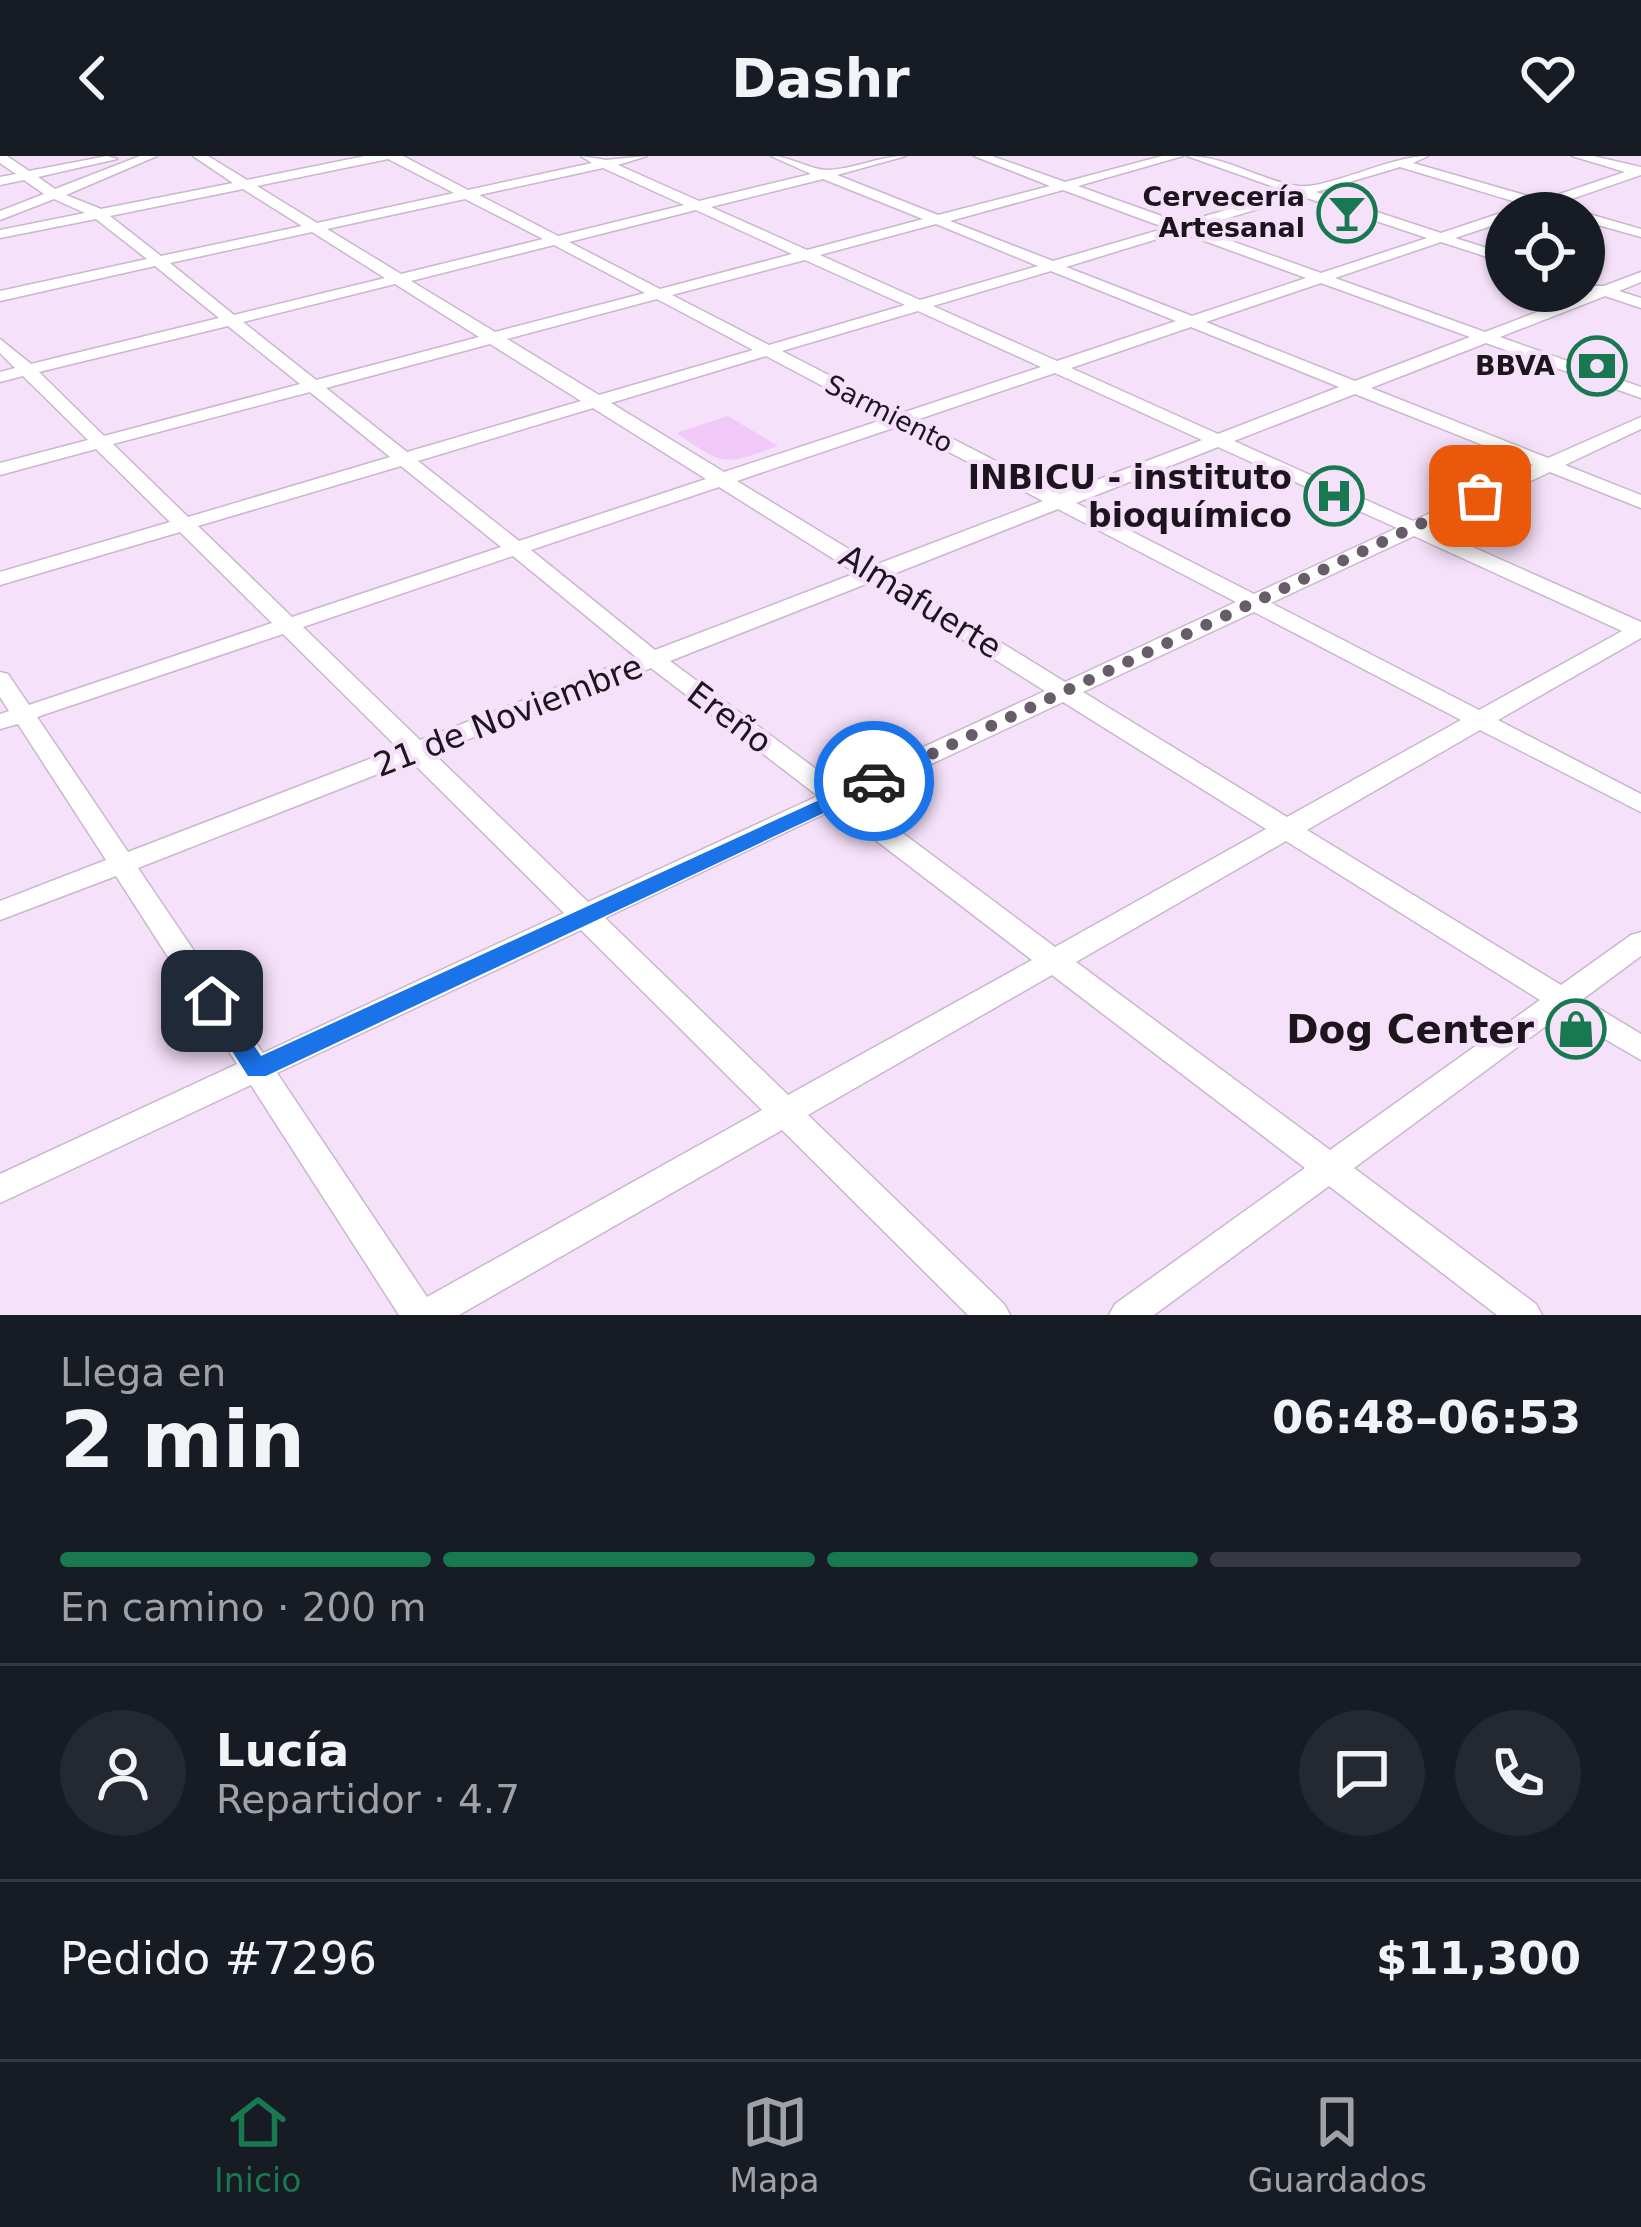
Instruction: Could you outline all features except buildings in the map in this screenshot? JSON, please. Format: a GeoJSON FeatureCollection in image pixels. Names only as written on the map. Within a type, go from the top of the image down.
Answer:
{"type":"FeatureCollection","features":[{"type":"Feature","properties":{"kind":"street"},"geometry":{"type":"LineString","coordinates":[[0,181],[125,156]]}},
{"type":"Feature","properties":{"kind":"street"},"geometry":{"type":"LineString","coordinates":[[0,216],[151,156]]}},
{"type":"Feature","properties":{"kind":"street","name":"Almafuerte"},"geometry":{"type":"LineString","coordinates":[[199,156],[1641,1049]]}},
{"type":"Feature","properties":{"kind":"street"},"geometry":{"type":"LineString","coordinates":[[0,234],[389,156]]}},
{"type":"Feature","properties":{"kind":"street","name":"Sarmiento"},"geometry":{"type":"LineString","coordinates":[[389,156],[1641,804]]}},
{"type":"Feature","properties":{"kind":"street"},"geometry":{"type":"LineString","coordinates":[[0,296],[467,194],[596,160],[641,156]]}},
{"type":"Feature","properties":{"kind":"street"},"geometry":{"type":"LineString","coordinates":[[777,156],[1641,502]]}},
{"type":"Feature","properties":{"kind":"street"},"geometry":{"type":"LineString","coordinates":[[0,377],[900,156]]}},
{"type":"Feature","properties":{"kind":"street"},"geometry":{"type":"LineString","coordinates":[[980,156],[1641,393]]}},
{"type":"Feature","properties":{"kind":"street"},"geometry":{"type":"LineString","coordinates":[[0,469],[1178,156]]}},
{"type":"Feature","properties":{"kind":"street"},"geometry":{"type":"LineString","coordinates":[[1192,156],[1485,252]]}},
{"type":"Feature","properties":{"kind":"street"},"geometry":{"type":"LineString","coordinates":[[1376,156],[1500,192]]}},
{"type":"Feature","properties":{"kind":"street"},"geometry":{"type":"LineString","coordinates":[[0,579],[1422,156]]}},
{"type":"Feature","properties":{"kind":"street"},"geometry":{"type":"LineString","coordinates":[[1578,156],[1640,172]]}},
{"type":"Feature","properties":{"kind":"street","name":"Ereño"},"geometry":{"type":"LineString","coordinates":[[0,157],[53,194],[98,213],[653,659],[1524,1315]]}},
{"type":"Feature","properties":{"kind":"street"},"geometry":{"type":"LineString","coordinates":[[596,160],[1640,630]]}},
{"type":"Feature","properties":{"kind":"street"},"geometry":{"type":"LineString","coordinates":[[1579,192],[1640,172]]}},
{"type":"Feature","properties":{"kind":"street"},"geometry":{"type":"LineString","coordinates":[[12,718],[1485,223]]}},
{"type":"Feature","properties":{"kind":"street"},"geometry":{"type":"LineString","coordinates":[[1605,223],[1641,233]]}},
{"type":"Feature","properties":{"kind":"street","name":"21 de Noviembre"},"geometry":{"type":"LineString","coordinates":[[1605,291],[1641,277]]}},
{"type":"Feature","properties":{"kind":"street"},"geometry":{"type":"LineString","coordinates":[[1605,291],[1641,303]]}},
{"type":"Feature","properties":{"kind":"street","name":"21 de Noviembre"},"geometry":{"type":"LineString","coordinates":[[0,911],[1551,312]]}},
{"type":"Feature","properties":{"kind":"street"},"geometry":{"type":"LineString","coordinates":[[0,344],[992,1315]]}},
{"type":"Feature","properties":{"kind":"street"},"geometry":{"type":"LineString","coordinates":[[0,1189],[1641,422]]}},
{"type":"Feature","properties":{"kind":"street"},"geometry":{"type":"LineString","coordinates":[[0,680],[12,718],[122,864],[423,1315],[1640,630]]}},
{"type":"Feature","properties":{"kind":"street"},"geometry":{"type":"LineString","coordinates":[[1127,1315],[1641,942]]}},
{"type":"Feature","properties":{"kind":"shaded area"},"geometry":{"type":"Polygon","coordinates":[[[728,416],[778,446],[724,459],[676,433],[728,416]]]}},
{"type":"Feature","properties":{"kind":"way so far"},"geometry":{"type":"LineString","coordinates":[[874,781],[1480,496]]}},
{"type":"Feature","properties":{"kind":"place","name":"Cervecería Artesanal"},"geometry":{"type":"Point","coordinates":[1347,213]}},
{"type":"Feature","properties":{"kind":"place","name":"BBVA"},"geometry":{"type":"Point","coordinates":[1597,366]}},
{"type":"Feature","properties":{"kind":"place","name":"INBICU - instituto bioquímico"},"geometry":{"type":"Point","coordinates":[1334,496]}},
{"type":"Feature","properties":{"kind":"place","name":"Dog Center"},"geometry":{"type":"Point","coordinates":[1576,1029]}},
{"type":"Feature","properties":{"kind":"route"},"geometry":{"type":"LineString","coordinates":[[212,1001],[257,1069],[874,781]]}}]}
